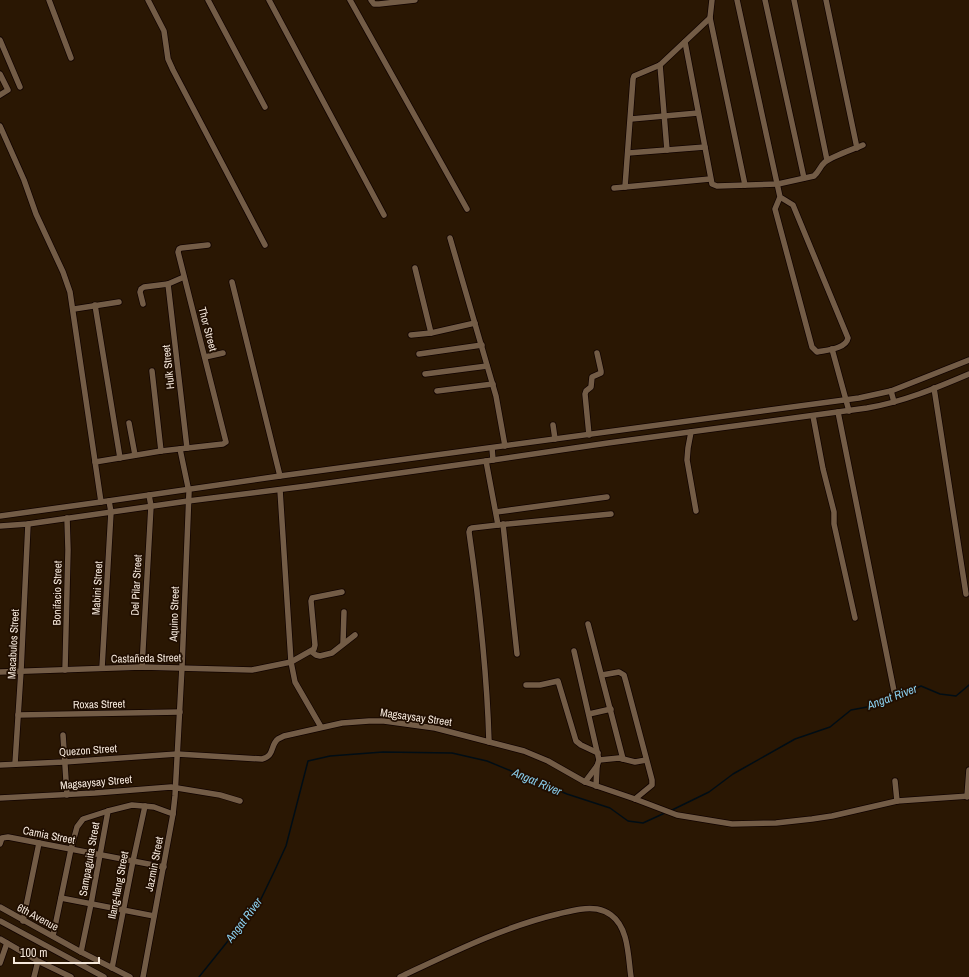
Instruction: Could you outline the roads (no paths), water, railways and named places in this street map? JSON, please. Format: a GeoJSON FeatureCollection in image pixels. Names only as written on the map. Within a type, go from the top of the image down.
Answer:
{"type":"FeatureCollection","features":[{"type":"Feature","properties":{"kind":"street"},"geometry":{"type":"LineString","coordinates":[[49,0],[72,58]]}},
{"type":"Feature","properties":{"kind":"street"},"geometry":{"type":"LineString","coordinates":[[148,0],[164,31],[168,59],[173,70],[265,245]]}},
{"type":"Feature","properties":{"kind":"street"},"geometry":{"type":"LineString","coordinates":[[208,0],[265,107]]}},
{"type":"Feature","properties":{"kind":"street"},"geometry":{"type":"LineString","coordinates":[[269,0],[384,215]]}},
{"type":"Feature","properties":{"kind":"street"},"geometry":{"type":"LineString","coordinates":[[350,0],[467,209]]}},
{"type":"Feature","properties":{"kind":"street"},"geometry":{"type":"LineString","coordinates":[[371,0],[374,4],[380,4],[415,0]]}},
{"type":"Feature","properties":{"kind":"street"},"geometry":{"type":"LineString","coordinates":[[712,0],[710,18],[745,185]]}},
{"type":"Feature","properties":{"kind":"street"},"geometry":{"type":"LineString","coordinates":[[737,0],[778,184],[780,197],[775,209],[812,347],[817,352],[832,349],[845,344],[848,338],[793,205],[780,197]]}},
{"type":"Feature","properties":{"kind":"street"},"geometry":{"type":"LineString","coordinates":[[765,0],[804,178]]}},
{"type":"Feature","properties":{"kind":"street"},"geometry":{"type":"LineString","coordinates":[[794,0],[827,160]]}},
{"type":"Feature","properties":{"kind":"street"},"geometry":{"type":"LineString","coordinates":[[826,0],[857,148]]}},
{"type":"Feature","properties":{"kind":"street"},"geometry":{"type":"LineString","coordinates":[[625,187],[634,76],[660,65],[710,18]]}},
{"type":"Feature","properties":{"kind":"street"},"geometry":{"type":"LineString","coordinates":[[0,40],[20,87]]}},
{"type":"Feature","properties":{"kind":"street"},"geometry":{"type":"LineString","coordinates":[[685,42],[712,184],[716,186],[778,184],[814,176],[827,160],[863,146]]}},
{"type":"Feature","properties":{"kind":"street"},"geometry":{"type":"LineString","coordinates":[[660,65],[663,117],[667,150]]}},
{"type":"Feature","properties":{"kind":"street"},"geometry":{"type":"LineString","coordinates":[[0,74],[8,90],[0,95]]}},
{"type":"Feature","properties":{"kind":"street"},"geometry":{"type":"LineString","coordinates":[[631,119],[698,113]]}},
{"type":"Feature","properties":{"kind":"street"},"geometry":{"type":"LineString","coordinates":[[0,126],[24,180],[36,214],[63,272],[70,292],[74,310],[101,502]]}},
{"type":"Feature","properties":{"kind":"street"},"geometry":{"type":"LineString","coordinates":[[628,153],[704,147]]}},
{"type":"Feature","properties":{"kind":"street"},"geometry":{"type":"LineString","coordinates":[[614,188],[710,179]]}},
{"type":"Feature","properties":{"kind":"street"},"geometry":{"type":"LineString","coordinates":[[450,238],[493,384],[505,446]]}},
{"type":"Feature","properties":{"kind":"street","name":"Thor Street"},"geometry":{"type":"LineString","coordinates":[[187,448],[223,444],[226,442],[178,252],[179,250],[208,245]]}},
{"type":"Feature","properties":{"kind":"street"},"geometry":{"type":"LineString","coordinates":[[415,268],[431,333]]}},
{"type":"Feature","properties":{"kind":"street"},"geometry":{"type":"LineString","coordinates":[[143,304],[140,292],[141,289],[168,284],[184,277]]}},
{"type":"Feature","properties":{"kind":"street"},"geometry":{"type":"LineString","coordinates":[[232,282],[280,476]]}},
{"type":"Feature","properties":{"kind":"street","name":"Hulk Street"},"geometry":{"type":"LineString","coordinates":[[168,284],[187,448]]}},
{"type":"Feature","properties":{"kind":"street"},"geometry":{"type":"LineString","coordinates":[[74,310],[95,305],[119,302]]}},
{"type":"Feature","properties":{"kind":"street"},"geometry":{"type":"LineString","coordinates":[[95,305],[120,458]]}},
{"type":"Feature","properties":{"kind":"street"},"geometry":{"type":"LineString","coordinates":[[411,335],[431,333],[475,323]]}},
{"type":"Feature","properties":{"kind":"street"},"geometry":{"type":"LineString","coordinates":[[419,354],[482,345]]}},
{"type":"Feature","properties":{"kind":"street"},"geometry":{"type":"LineString","coordinates":[[832,349],[849,410]]}},
{"type":"Feature","properties":{"kind":"street"},"geometry":{"type":"LineString","coordinates":[[205,357],[223,353]]}},
{"type":"Feature","properties":{"kind":"street"},"geometry":{"type":"LineString","coordinates":[[589,435],[585,394],[591,387],[592,377],[601,373],[602,371],[597,353]]}},
{"type":"Feature","properties":{"kind":"street"},"geometry":{"type":"LineString","coordinates":[[0,526],[28,524],[101,502],[110,506],[151,505],[214,487],[280,476],[589,435],[607,438],[691,432],[719,422],[754,418],[813,416],[838,412],[893,396],[969,360]]}},
{"type":"Feature","properties":{"kind":"street"},"geometry":{"type":"LineString","coordinates":[[425,374],[487,366]]}},
{"type":"Feature","properties":{"kind":"street"},"geometry":{"type":"LineString","coordinates":[[152,371],[161,451]]}},
{"type":"Feature","properties":{"kind":"street"},"geometry":{"type":"LineString","coordinates":[[0,516],[62,514],[110,506],[149,496],[215,496],[280,490],[486,461],[493,458],[607,438],[754,418],[847,400],[893,396],[934,388],[969,374]]}},
{"type":"Feature","properties":{"kind":"street"},"geometry":{"type":"LineString","coordinates":[[437,391],[493,384]]}},
{"type":"Feature","properties":{"kind":"street"},"geometry":{"type":"LineString","coordinates":[[934,388],[966,594]]}},
{"type":"Feature","properties":{"kind":"street"},"geometry":{"type":"LineString","coordinates":[[838,412],[894,691]]}},
{"type":"Feature","properties":{"kind":"street"},"geometry":{"type":"LineString","coordinates":[[813,416],[823,469],[834,512],[834,524],[855,618]]}},
{"type":"Feature","properties":{"kind":"street"},"geometry":{"type":"LineString","coordinates":[[129,423],[135,455]]}},
{"type":"Feature","properties":{"kind":"street"},"geometry":{"type":"LineString","coordinates":[[553,425],[555,439]]}},
{"type":"Feature","properties":{"kind":"street"},"geometry":{"type":"LineString","coordinates":[[691,432],[687,460],[693,486],[696,511]]}},
{"type":"Feature","properties":{"kind":"street"},"geometry":{"type":"LineString","coordinates":[[95,462],[187,448]]}},
{"type":"Feature","properties":{"kind":"street","name":"Aquino Street"},"geometry":{"type":"LineString","coordinates":[[177,754],[182,667],[188,495],[180,449]]}},
{"type":"Feature","properties":{"kind":"street"},"geometry":{"type":"LineString","coordinates":[[492,449],[493,458]]}},
{"type":"Feature","properties":{"kind":"street"},"geometry":{"type":"LineString","coordinates":[[486,461],[500,525],[517,654]]}},
{"type":"Feature","properties":{"kind":"street"},"geometry":{"type":"LineString","coordinates":[[214,487],[215,496]]}},
{"type":"Feature","properties":{"kind":"street"},"geometry":{"type":"LineString","coordinates":[[280,490],[290,662],[295,682],[321,727]]}},
{"type":"Feature","properties":{"kind":"street","name":"Del Pilar Street"},"geometry":{"type":"LineString","coordinates":[[142,667],[151,505],[149,496]]}},
{"type":"Feature","properties":{"kind":"street"},"geometry":{"type":"LineString","coordinates":[[496,512],[607,497]]}},
{"type":"Feature","properties":{"kind":"street","name":"Mabini Street"},"geometry":{"type":"LineString","coordinates":[[102,668],[110,506]]}},
{"type":"Feature","properties":{"kind":"street","name":"Bonifacio Street"},"geometry":{"type":"LineString","coordinates":[[62,514],[68,550],[65,670]]}},
{"type":"Feature","properties":{"kind":"street"},"geometry":{"type":"LineString","coordinates":[[489,742],[486,682],[469,532],[470,529],[611,514]]}},
{"type":"Feature","properties":{"kind":"street","name":"Macabulos Street"},"geometry":{"type":"LineString","coordinates":[[15,764],[28,524]]}},
{"type":"Feature","properties":{"kind":"street"},"geometry":{"type":"LineString","coordinates":[[342,592],[312,598],[315,645],[312,652],[316,656],[336,652],[343,643],[355,635]]}},
{"type":"Feature","properties":{"kind":"street"},"geometry":{"type":"LineString","coordinates":[[343,643],[344,612]]}},
{"type":"Feature","properties":{"kind":"street"},"geometry":{"type":"LineString","coordinates":[[588,624],[623,758]]}},
{"type":"Feature","properties":{"kind":"street"},"geometry":{"type":"LineString","coordinates":[[574,651],[598,752],[599,760],[597,766],[596,786]]}},
{"type":"Feature","properties":{"kind":"street","name":"Castañeda Street"},"geometry":{"type":"LineString","coordinates":[[0,672],[142,667],[252,670],[290,662],[312,652]]}},
{"type":"Feature","properties":{"kind":"street"},"geometry":{"type":"LineString","coordinates":[[602,675],[617,672],[622,672],[624,675],[652,785],[635,799]]}},
{"type":"Feature","properties":{"kind":"street"},"geometry":{"type":"LineString","coordinates":[[526,685],[540,685],[558,681],[576,741],[581,745],[598,752]]}},
{"type":"Feature","properties":{"kind":"street"},"geometry":{"type":"LineString","coordinates":[[589,714],[611,709]]}},
{"type":"Feature","properties":{"kind":"street","name":"Roxas Street"},"geometry":{"type":"LineString","coordinates":[[18,715],[180,712]]}},
{"type":"Feature","properties":{"kind":"street","name":"Magsaysay Street"},"geometry":{"type":"LineString","coordinates":[[177,754],[262,760],[271,754],[278,739],[321,727],[358,721],[384,721],[435,728],[513,748],[533,754],[585,782],[677,815],[732,824],[776,823],[832,816],[897,801],[968,796]]}},
{"type":"Feature","properties":{"kind":"street"},"geometry":{"type":"LineString","coordinates":[[63,735],[67,795]]}},
{"type":"Feature","properties":{"kind":"street","name":"Quezon Street"},"geometry":{"type":"LineString","coordinates":[[0,765],[177,754]]}},
{"type":"Feature","properties":{"kind":"street","name":"Jazmin Street"},"geometry":{"type":"LineString","coordinates":[[143,977],[173,814],[177,754]]}},
{"type":"Feature","properties":{"kind":"street"},"geometry":{"type":"LineString","coordinates":[[599,760],[623,758],[636,762],[646,760]]}},
{"type":"Feature","properties":{"kind":"street"},"geometry":{"type":"LineString","coordinates":[[585,782],[597,766]]}},
{"type":"Feature","properties":{"kind":"street"},"geometry":{"type":"LineString","coordinates":[[968,796],[969,770]]}},
{"type":"Feature","properties":{"kind":"street"},"geometry":{"type":"LineString","coordinates":[[895,781],[897,801]]}},
{"type":"Feature","properties":{"kind":"street","name":"Magsaysay Street"},"geometry":{"type":"LineString","coordinates":[[0,798],[67,795],[175,787],[220,795],[240,801]]}},
{"type":"Feature","properties":{"kind":"street","name":"Sampaguita Street"},"geometry":{"type":"LineString","coordinates":[[80,952],[91,904],[108,810],[132,805],[154,807],[173,814]]}},
{"type":"Feature","properties":{"kind":"street","name":"Ilang-Ilang Street"},"geometry":{"type":"LineString","coordinates":[[112,968],[145,806]]}},
{"type":"Feature","properties":{"kind":"street"},"geometry":{"type":"LineString","coordinates":[[53,936],[77,827],[82,819],[108,810]]}},
{"type":"Feature","properties":{"kind":"street","name":"Camia Street"},"geometry":{"type":"LineString","coordinates":[[1,841],[8,837],[164,867]]}},
{"type":"Feature","properties":{"kind":"street"},"geometry":{"type":"LineString","coordinates":[[23,921],[39,843]]}},
{"type":"Feature","properties":{"kind":"street"},"geometry":{"type":"LineString","coordinates":[[61,898],[154,916]]}},
{"type":"Feature","properties":{"kind":"street","name":"6th Avenue"},"geometry":{"type":"LineString","coordinates":[[0,907],[80,952],[130,977]]}},
{"type":"Feature","properties":{"kind":"street"},"geometry":{"type":"LineString","coordinates":[[400,977],[513,927],[534,920],[583,909],[602,910],[611,915],[621,926],[626,944],[631,977]]}},
{"type":"Feature","properties":{"kind":"street"},"geometry":{"type":"LineString","coordinates":[[0,921],[104,977]]}},
{"type":"Feature","properties":{"kind":"street"},"geometry":{"type":"LineString","coordinates":[[0,940],[71,977]]}},
{"type":"Feature","properties":{"kind":"street"},"geometry":{"type":"LineString","coordinates":[[0,963],[7,943]]}},
{"type":"Feature","properties":{"kind":"street"},"geometry":{"type":"LineString","coordinates":[[34,977],[38,961]]}},
{"type":"Feature","properties":{"kind":"waterway","name":"Angat River"},"geometry":{"type":"LineString","coordinates":[[670,811],[709,792],[733,774],[795,739],[830,727],[851,710],[878,705],[921,686],[940,694],[956,696],[969,685]]}},
{"type":"Feature","properties":{"kind":"waterway","name":"Angat River"},"geometry":{"type":"LineString","coordinates":[[199,977],[260,901],[286,846],[308,761],[330,756],[383,752],[452,753],[487,761],[567,794],[610,808],[628,821],[643,823],[667,812]]}}]}
